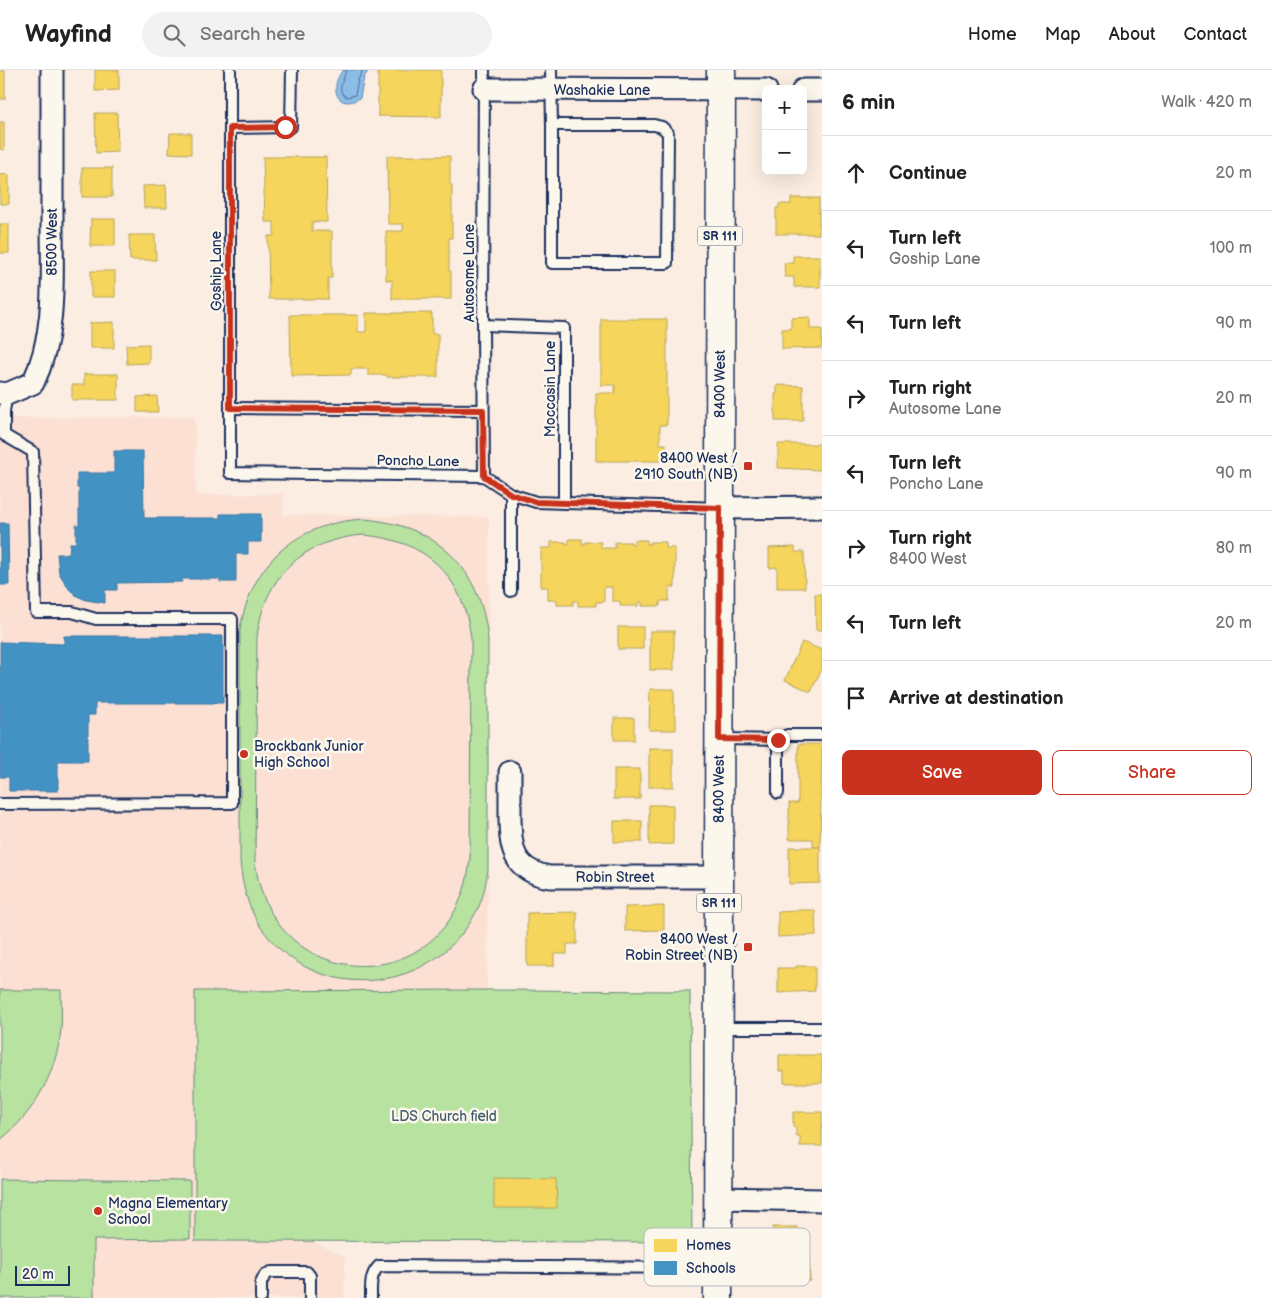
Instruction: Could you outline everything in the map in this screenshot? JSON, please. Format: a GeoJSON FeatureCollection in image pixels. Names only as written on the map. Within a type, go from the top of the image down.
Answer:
{"type":"FeatureCollection","features":[{"type":"Feature","properties":{"kind":"main road","name":"8400 West"},"geometry":{"type":"LineString","coordinates":[[718,1228],[721,80]]}},
{"type":"Feature","properties":{"kind":"street","name":"8500 West"},"geometry":{"type":"LineString","coordinates":[[4,394],[33,382],[47,346],[52,292],[52,70]]}},
{"type":"Feature","properties":{"kind":"street","name":"Washakie Lane"},"geometry":{"type":"LineString","coordinates":[[484,79],[721,80],[762,89]]}},
{"type":"Feature","properties":{"kind":"street"},"geometry":{"type":"LineString","coordinates":[[807,90],[822,90]]}},
{"type":"Feature","properties":{"kind":"street"},"geometry":{"type":"LineString","coordinates":[[720,508],[822,507]]}},
{"type":"Feature","properties":{"kind":"street","name":"Robin Street"},"geometry":{"type":"LineString","coordinates":[[510,772],[511,838],[517,860],[531,872],[550,877],[719,877]]}},
{"type":"Feature","properties":{"kind":"street"},"geometry":{"type":"LineString","coordinates":[[718,1198],[822,1200]]}},
{"type":"Feature","properties":{"kind":"lane","name":"Goship Lane"},"geometry":{"type":"LineString","coordinates":[[230,70],[230,473]]}},
{"type":"Feature","properties":{"kind":"lane"},"geometry":{"type":"LineString","coordinates":[[230,128],[291,127],[292,70]]}},
{"type":"Feature","properties":{"kind":"lane","name":"Autosome Lane"},"geometry":{"type":"LineString","coordinates":[[484,79],[484,476]]}},
{"type":"Feature","properties":{"kind":"lane"},"geometry":{"type":"LineString","coordinates":[[552,80],[552,125],[552,263],[667,263],[668,133],[662,127],[654,125],[552,125]]}},
{"type":"Feature","properties":{"kind":"lane","name":"Moccasin Lane"},"geometry":{"type":"LineString","coordinates":[[483,325],[564,328],[564,502]]}},
{"type":"Feature","properties":{"kind":"lane"},"geometry":{"type":"LineString","coordinates":[[0,804],[232,803],[232,619],[96,619],[72,612],[36,612],[33,452],[4,435],[4,394]]}},
{"type":"Feature","properties":{"kind":"lane"},"geometry":{"type":"LineString","coordinates":[[230,408],[483,410]]}},
{"type":"Feature","properties":{"kind":"lane","name":"Poncho Lane"},"geometry":{"type":"LineString","coordinates":[[230,473],[484,476]]}},
{"type":"Feature","properties":{"kind":"lane"},"geometry":{"type":"LineString","coordinates":[[484,476],[511,494],[536,502],[720,508]]}},
{"type":"Feature","properties":{"kind":"lane"},"geometry":{"type":"LineString","coordinates":[[511,494],[511,591]]}},
{"type":"Feature","properties":{"kind":"lane"},"geometry":{"type":"LineString","coordinates":[[719,739],[778,740],[787,735],[822,735]]}},
{"type":"Feature","properties":{"kind":"lane"},"geometry":{"type":"LineString","coordinates":[[778,740],[778,793]]}},
{"type":"Feature","properties":{"kind":"lane"},"geometry":{"type":"LineString","coordinates":[[718,1028],[822,1028]]}},
{"type":"Feature","properties":{"kind":"lane"},"geometry":{"type":"LineString","coordinates":[[372,1298],[371,1279],[373,1272],[379,1266],[644,1268]]}},
{"type":"Feature","properties":{"kind":"lane"},"geometry":{"type":"LineString","coordinates":[[261,1298],[261,1284],[265,1275],[271,1272],[307,1272],[310,1276],[310,1298]]}},
{"type":"Feature","properties":{"kind":"shaded area","name":"Brockbank Junior High School"},"geometry":{"type":"Polygon","coordinates":[[[0,413],[16,418],[195,417],[196,495],[283,494],[283,515],[489,517],[487,990],[195,992],[195,1241],[311,1241],[345,1257],[344,1298],[0,1298],[0,413]]]}},
{"type":"Feature","properties":{"kind":"green space"},"geometry":{"type":"Polygon","coordinates":[[[364,519],[390,523],[413,530],[433,540],[450,554],[464,570],[475,590],[483,612],[488,638],[488,870],[485,888],[479,906],[460,936],[436,958],[407,973],[375,980],[343,979],[312,970],[284,952],[260,926],[248,903],[240,861],[240,629],[246,605],[255,584],[281,550],[298,538],[318,528],[340,522],[364,519]],[[363,535],[341,538],[304,554],[290,565],[268,596],[261,616],[257,637],[255,860],[268,906],[293,939],[326,959],[363,965],[400,959],[433,938],[458,905],[470,858],[471,638],[467,616],[460,596],[450,579],[438,565],[423,553],[405,544],[385,538],[363,535]]]}},
{"type":"Feature","properties":{"kind":"green space"},"geometry":{"type":"Polygon","coordinates":[[[0,990],[61,990],[61,1029],[55,1061],[42,1091],[23,1118],[0,1140],[0,990]]]}},
{"type":"Feature","properties":{"kind":"green space","name":"LDS Church field"},"geometry":{"type":"Polygon","coordinates":[[[195,991],[690,991],[692,1228],[644,1228],[644,1242],[195,1241],[195,991]]]}},
{"type":"Feature","properties":{"kind":"green space"},"geometry":{"type":"Polygon","coordinates":[[[0,1179],[190,1181],[190,1239],[94,1240],[94,1298],[0,1298],[0,1179]]]}},
{"type":"Feature","properties":{"kind":"water"},"geometry":{"type":"Polygon","coordinates":[[[343,70],[369,70],[364,77],[360,98],[345,102],[340,100],[337,95],[336,83],[343,70]]]}},
{"type":"Feature","properties":{"kind":"building: Homes"},"geometry":{"type":"Polygon","coordinates":[[[95,70],[119,70],[119,90],[95,91],[95,70]]]}},
{"type":"Feature","properties":{"kind":"building: Homes"},"geometry":{"type":"Polygon","coordinates":[[[378,70],[441,70],[441,117],[378,116],[378,70]]]}},
{"type":"Feature","properties":{"kind":"building: Homes"},"geometry":{"type":"Polygon","coordinates":[[[0,71],[5,71],[5,99],[0,99],[0,71]]]}},
{"type":"Feature","properties":{"kind":"building: Homes"},"geometry":{"type":"Polygon","coordinates":[[[95,113],[117,113],[118,152],[96,153],[95,113]]]}},
{"type":"Feature","properties":{"kind":"building: Homes"},"geometry":{"type":"Polygon","coordinates":[[[0,122],[4,122],[4,150],[0,149],[0,122]]]}},
{"type":"Feature","properties":{"kind":"building: Homes"},"geometry":{"type":"Polygon","coordinates":[[[170,133],[191,133],[191,154],[169,153],[170,133]]]}},
{"type":"Feature","properties":{"kind":"building: Homes"},"geometry":{"type":"Polygon","coordinates":[[[387,156],[450,156],[452,238],[449,238],[449,271],[451,271],[451,299],[392,299],[392,280],[386,280],[386,231],[403,231],[403,224],[388,224],[387,156]]]}},
{"type":"Feature","properties":{"kind":"building: Homes"},"geometry":{"type":"Polygon","coordinates":[[[263,157],[326,157],[327,222],[312,222],[312,231],[332,231],[332,278],[328,278],[328,299],[269,299],[268,236],[274,236],[274,222],[265,222],[263,157]]]}},
{"type":"Feature","properties":{"kind":"building: Homes"},"geometry":{"type":"Polygon","coordinates":[[[82,168],[112,168],[112,197],[82,197],[82,168]]]}},
{"type":"Feature","properties":{"kind":"building: Homes"},"geometry":{"type":"Polygon","coordinates":[[[0,174],[9,175],[9,204],[0,204],[0,174]]]}},
{"type":"Feature","properties":{"kind":"building: Homes"},"geometry":{"type":"Polygon","coordinates":[[[166,185],[167,208],[144,208],[143,186],[166,185]]]}},
{"type":"Feature","properties":{"kind":"building: Homes"},"geometry":{"type":"Polygon","coordinates":[[[791,198],[819,198],[819,234],[776,234],[776,208],[779,208],[779,204],[791,204],[791,198]]]}},
{"type":"Feature","properties":{"kind":"building: Homes"},"geometry":{"type":"Polygon","coordinates":[[[91,219],[115,219],[115,246],[90,246],[91,219]]]}},
{"type":"Feature","properties":{"kind":"building: Homes"},"geometry":{"type":"Polygon","coordinates":[[[0,224],[9,224],[9,253],[0,253],[0,224]]]}},
{"type":"Feature","properties":{"kind":"building: Homes"},"geometry":{"type":"Polygon","coordinates":[[[129,235],[155,235],[156,260],[130,260],[129,235]]]}},
{"type":"Feature","properties":{"kind":"building: Homes"},"geometry":{"type":"Polygon","coordinates":[[[793,256],[820,256],[820,287],[794,287],[794,277],[785,277],[784,263],[793,263],[793,256]]]}},
{"type":"Feature","properties":{"kind":"building: Homes"},"geometry":{"type":"Polygon","coordinates":[[[91,271],[115,271],[115,297],[91,297],[91,271]]]}},
{"type":"Feature","properties":{"kind":"building: Homes"},"geometry":{"type":"Polygon","coordinates":[[[366,313],[432,313],[432,334],[438,334],[438,377],[368,375],[368,369],[351,369],[351,375],[291,376],[290,315],[358,315],[358,332],[366,332],[366,313]]]}},
{"type":"Feature","properties":{"kind":"building: Homes"},"geometry":{"type":"Polygon","coordinates":[[[810,317],[810,329],[822,329],[822,348],[782,349],[782,329],[791,329],[791,318],[810,317]]]}},
{"type":"Feature","properties":{"kind":"building: Homes"},"geometry":{"type":"Polygon","coordinates":[[[601,319],[667,319],[667,425],[660,425],[660,444],[666,444],[666,461],[596,461],[596,393],[615,393],[615,385],[601,385],[601,319]]]}},
{"type":"Feature","properties":{"kind":"building: Homes"},"geometry":{"type":"Polygon","coordinates":[[[114,322],[114,348],[90,348],[90,323],[114,322]]]}},
{"type":"Feature","properties":{"kind":"building: Homes"},"geometry":{"type":"Polygon","coordinates":[[[149,344],[149,363],[127,364],[126,345],[149,344]]]}},
{"type":"Feature","properties":{"kind":"building: Homes"},"geometry":{"type":"Polygon","coordinates":[[[84,374],[118,374],[118,400],[72,400],[72,385],[84,385],[84,374]]]}},
{"type":"Feature","properties":{"kind":"building: Homes"},"geometry":{"type":"Polygon","coordinates":[[[777,385],[803,386],[803,421],[775,421],[777,385]]]}},
{"type":"Feature","properties":{"kind":"building: Homes"},"geometry":{"type":"Polygon","coordinates":[[[157,396],[158,412],[137,412],[137,397],[157,396]]]}},
{"type":"Feature","properties":{"kind":"building: Homes"},"geometry":{"type":"Polygon","coordinates":[[[778,444],[820,444],[820,470],[778,468],[778,444]]]}},
{"type":"Feature","properties":{"kind":"building: Homes"},"geometry":{"type":"Polygon","coordinates":[[[569,539],[582,539],[582,544],[585,544],[585,542],[601,542],[601,548],[615,548],[615,542],[631,542],[631,544],[634,544],[634,540],[647,540],[647,544],[650,544],[650,542],[666,542],[666,548],[675,548],[675,587],[669,587],[669,601],[660,601],[660,606],[642,606],[642,602],[638,602],[638,606],[620,606],[620,601],[612,601],[612,587],[604,587],[604,602],[596,602],[596,606],[578,606],[578,601],[573,601],[573,605],[557,605],[557,600],[548,600],[548,587],[541,587],[541,548],[551,548],[551,542],[566,542],[566,544],[569,544],[569,539]]]}},
{"type":"Feature","properties":{"kind":"building: Homes"},"geometry":{"type":"Polygon","coordinates":[[[795,547],[795,552],[804,552],[805,588],[777,588],[777,567],[769,568],[769,548],[795,547]]]}},
{"type":"Feature","properties":{"kind":"building: Homes"},"geometry":{"type":"Polygon","coordinates":[[[815,594],[822,594],[822,630],[816,630],[815,594]]]}},
{"type":"Feature","properties":{"kind":"building: Homes"},"geometry":{"type":"Polygon","coordinates":[[[618,627],[643,627],[643,649],[618,649],[618,627]]]}},
{"type":"Feature","properties":{"kind":"building: Homes"},"geometry":{"type":"Polygon","coordinates":[[[650,631],[674,631],[674,670],[650,670],[650,631]]]}},
{"type":"Feature","properties":{"kind":"building: Homes"},"geometry":{"type":"Polygon","coordinates":[[[802,642],[822,650],[822,668],[811,692],[785,680],[802,642]]]}},
{"type":"Feature","properties":{"kind":"building: Homes"},"geometry":{"type":"Polygon","coordinates":[[[650,689],[674,689],[676,730],[649,730],[650,689]]]}},
{"type":"Feature","properties":{"kind":"building: Homes"},"geometry":{"type":"Polygon","coordinates":[[[614,718],[634,718],[634,740],[614,740],[614,718]]]}},
{"type":"Feature","properties":{"kind":"building: Homes"},"geometry":{"type":"Polygon","coordinates":[[[798,744],[822,744],[820,847],[813,847],[813,839],[789,839],[789,803],[798,803],[798,744]]]}},
{"type":"Feature","properties":{"kind":"building: Homes"},"geometry":{"type":"Polygon","coordinates":[[[649,748],[673,748],[673,787],[649,787],[649,748]]]}},
{"type":"Feature","properties":{"kind":"building: Homes"},"geometry":{"type":"Polygon","coordinates":[[[614,769],[640,769],[640,799],[614,799],[614,769]]]}},
{"type":"Feature","properties":{"kind":"building: Homes"},"geometry":{"type":"Polygon","coordinates":[[[649,805],[673,805],[673,844],[649,845],[649,805]]]}},
{"type":"Feature","properties":{"kind":"building: Homes"},"geometry":{"type":"Polygon","coordinates":[[[614,821],[642,821],[642,842],[614,842],[614,821]]]}},
{"type":"Feature","properties":{"kind":"building: Homes"},"geometry":{"type":"Polygon","coordinates":[[[789,847],[820,847],[820,883],[789,884],[789,847]]]}},
{"type":"Feature","properties":{"kind":"building: Homes"},"geometry":{"type":"Polygon","coordinates":[[[664,906],[664,930],[625,931],[625,907],[664,906]]]}},
{"type":"Feature","properties":{"kind":"building: Homes"},"geometry":{"type":"Polygon","coordinates":[[[815,910],[816,935],[778,937],[778,912],[815,910]]]}},
{"type":"Feature","properties":{"kind":"building: Homes"},"geometry":{"type":"Polygon","coordinates":[[[577,912],[577,944],[567,944],[567,954],[554,954],[554,966],[527,966],[527,913],[577,912]]]}},
{"type":"Feature","properties":{"kind":"building: Homes"},"geometry":{"type":"Polygon","coordinates":[[[796,966],[815,966],[815,991],[778,993],[778,968],[796,968],[796,966]]]}},
{"type":"Feature","properties":{"kind":"building: Homes"},"geometry":{"type":"Polygon","coordinates":[[[779,1055],[822,1055],[822,1083],[784,1083],[784,1071],[779,1071],[779,1055]]]}},
{"type":"Feature","properties":{"kind":"building: Homes"},"geometry":{"type":"Polygon","coordinates":[[[793,1112],[822,1112],[822,1146],[800,1146],[800,1136],[796,1136],[796,1127],[793,1127],[793,1112]]]}},
{"type":"Feature","properties":{"kind":"building: Homes"},"geometry":{"type":"Polygon","coordinates":[[[494,1178],[556,1179],[557,1208],[494,1208],[494,1178]]]}},
{"type":"Feature","properties":{"kind":"building: Homes"},"geometry":{"type":"Polygon","coordinates":[[[773,1227],[797,1227],[797,1228],[773,1227]]]}},
{"type":"Feature","properties":{"kind":"building: Schools"},"geometry":{"type":"Polygon","coordinates":[[[114,451],[143,451],[144,518],[220,518],[220,514],[261,514],[261,542],[248,542],[248,554],[236,554],[236,582],[220,582],[220,579],[182,579],[182,582],[117,583],[117,590],[105,590],[105,603],[86,600],[77,596],[69,589],[59,573],[57,554],[69,554],[70,543],[76,543],[76,525],[79,525],[77,473],[114,473],[114,451]]]}},
{"type":"Feature","properties":{"kind":"building: Schools"},"geometry":{"type":"Polygon","coordinates":[[[0,523],[8,523],[9,585],[0,585],[0,523]]]}},
{"type":"Feature","properties":{"kind":"building: Schools"},"geometry":{"type":"Polygon","coordinates":[[[64,636],[223,636],[223,703],[95,703],[95,715],[88,715],[88,761],[58,761],[58,791],[9,791],[9,777],[0,777],[0,642],[64,644],[64,636]]]}},
{"type":"Feature","properties":{"kind":"place","name":"8400 West / 2910 South (NB)"},"geometry":{"type":"Point","coordinates":[748,466]}},
{"type":"Feature","properties":{"kind":"place","name":"Brockbank Junior High School"},"geometry":{"type":"Point","coordinates":[244,754]}},
{"type":"Feature","properties":{"kind":"place","name":"8400 West / Robin Street (NB)"},"geometry":{"type":"Point","coordinates":[748,947]}},
{"type":"Feature","properties":{"kind":"place","name":"Magna Elementary School"},"geometry":{"type":"Point","coordinates":[98,1211]}},
{"type":"Feature","properties":{"kind":"route"},"geometry":{"type":"LineString","coordinates":[[285,127],[230,128],[230,408],[483,410],[484,476],[511,494],[536,502],[720,508],[719,739],[778,740]]}}]}
